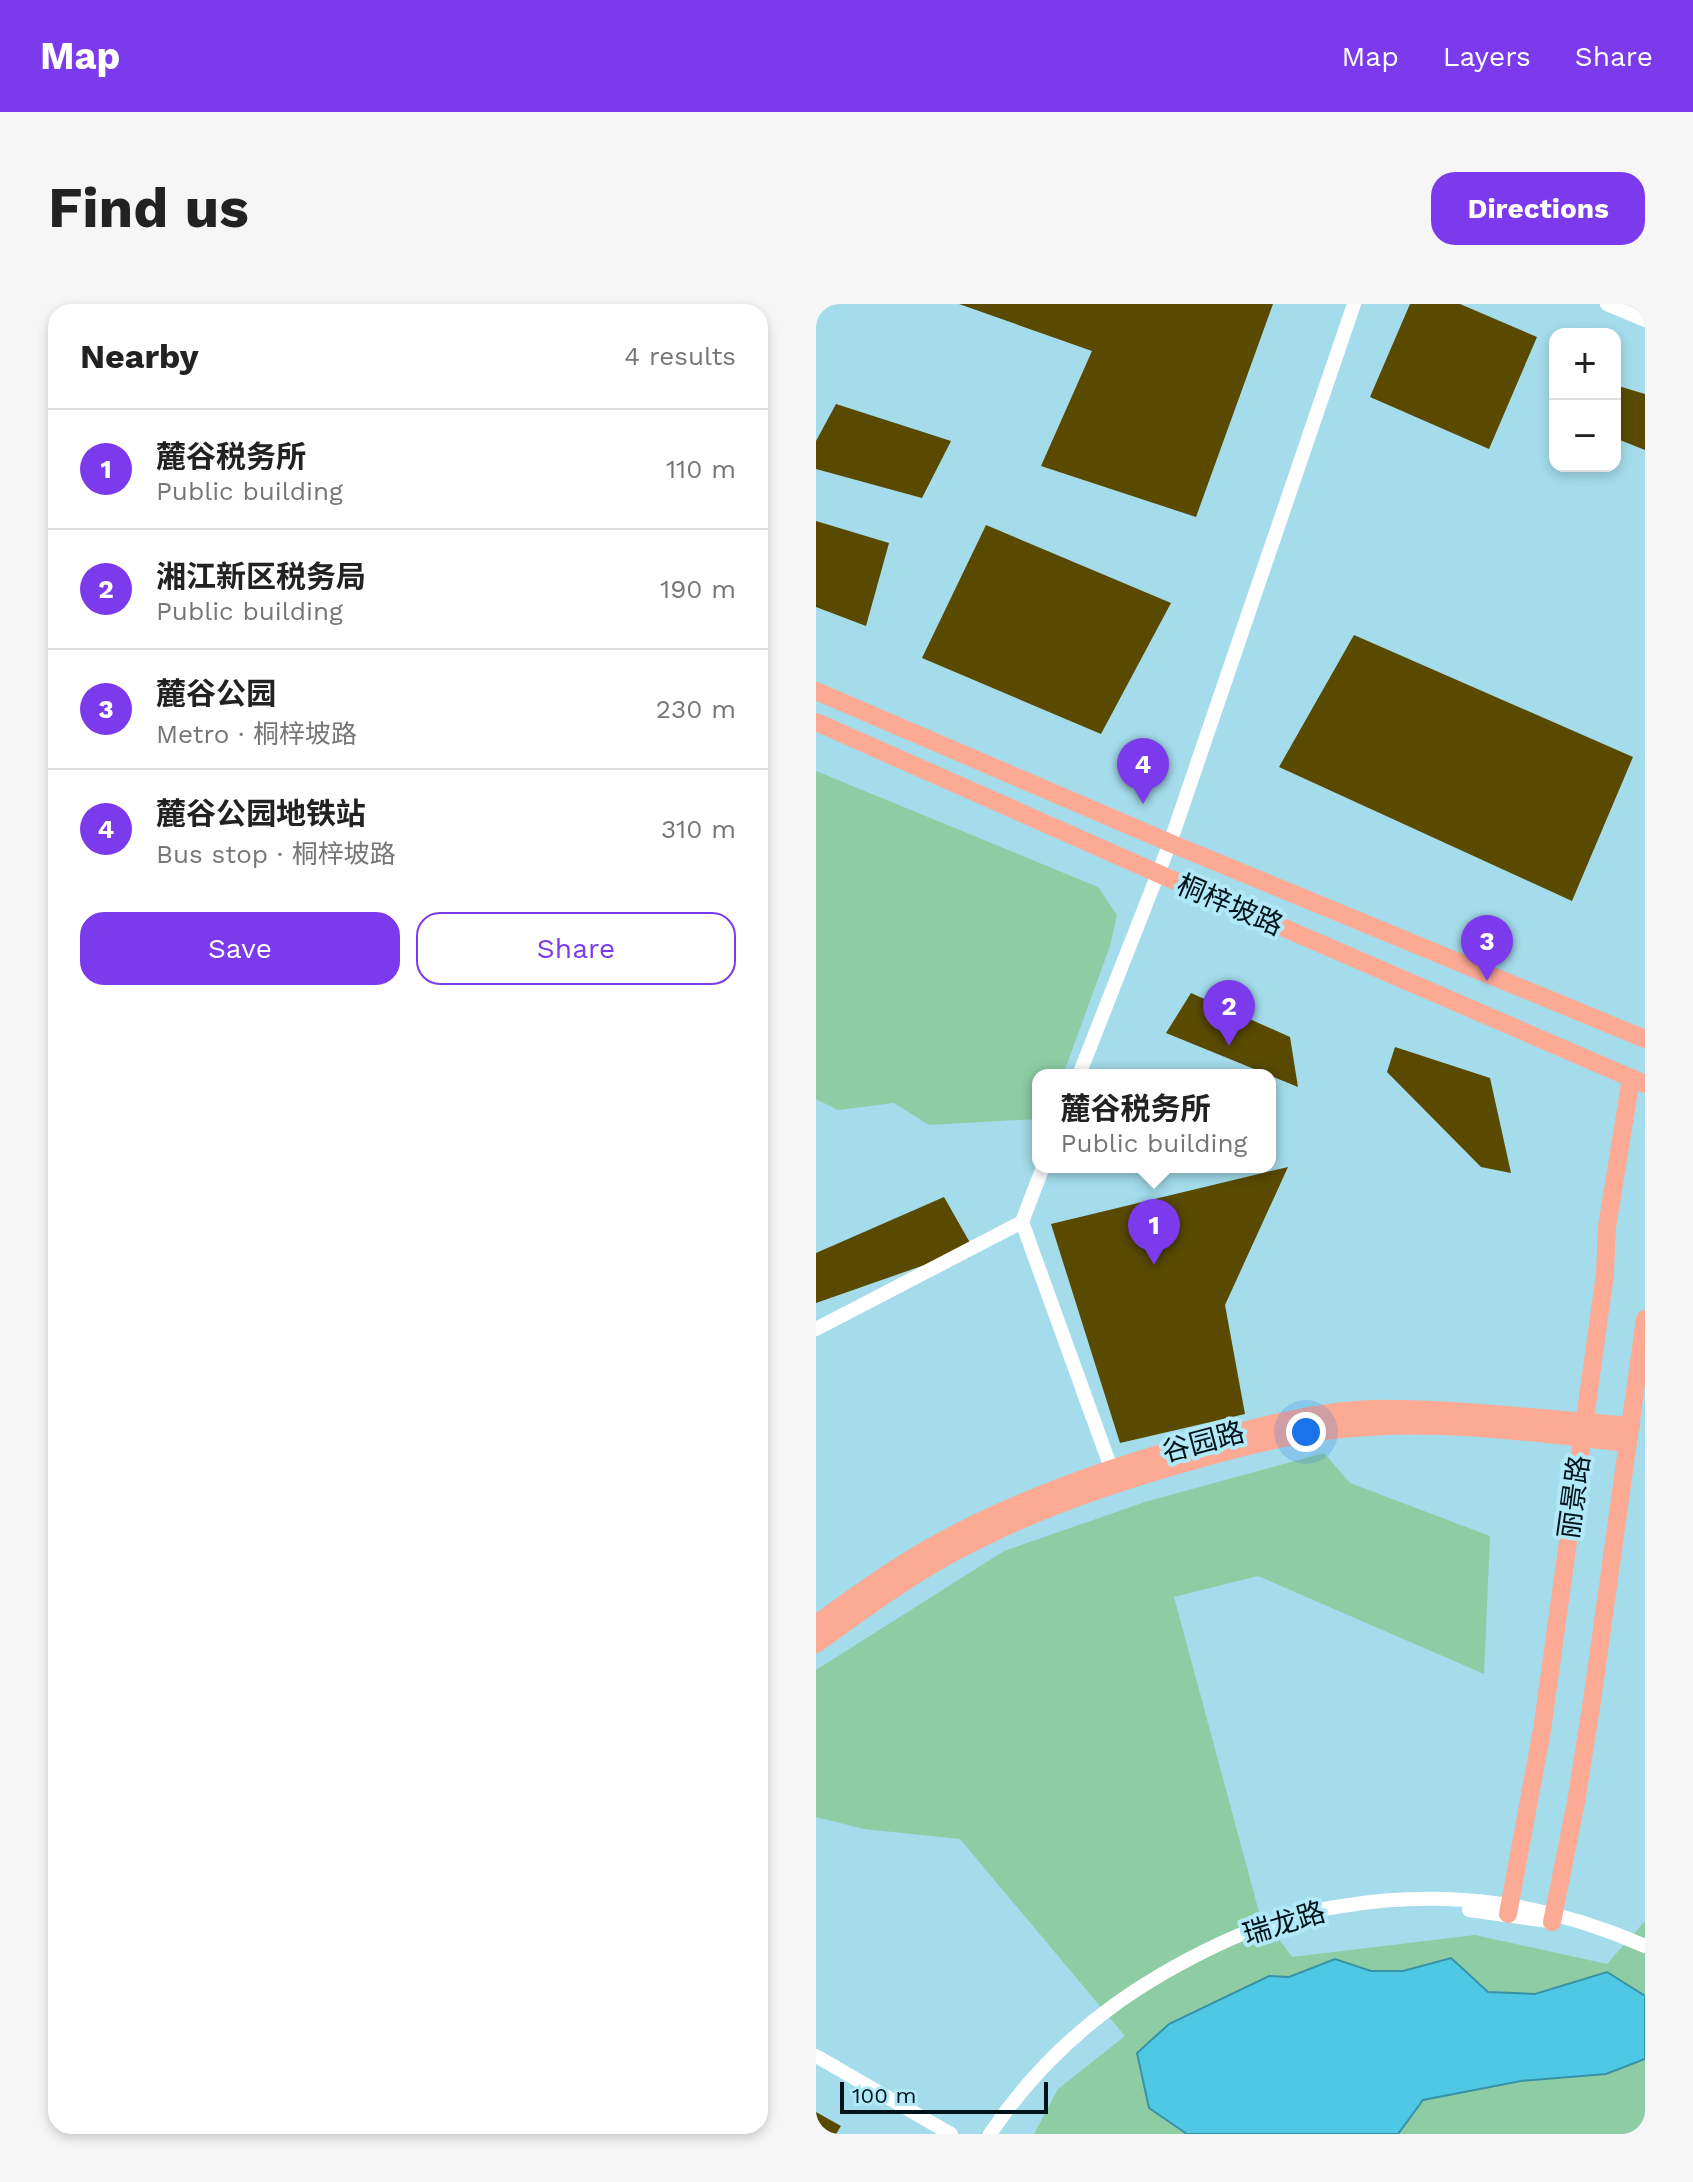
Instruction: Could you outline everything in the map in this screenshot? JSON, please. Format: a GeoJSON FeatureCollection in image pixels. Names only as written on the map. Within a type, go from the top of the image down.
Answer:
{"type":"FeatureCollection","features":[{"type":"Feature","properties":{"kind":"main road","name":"桐梓坡路"},"geometry":{"type":"LineString","coordinates":[[816,691],[1170,843],[1645,1039]]}},
{"type":"Feature","properties":{"kind":"main road","name":"桐梓坡路"},"geometry":{"type":"LineString","coordinates":[[816,722],[1638,1081]]}},
{"type":"Feature","properties":{"kind":"main road","name":"丽景路"},"geometry":{"type":"LineString","coordinates":[[1509,1909],[1542,1730],[1605,1274],[1607,1227],[1638,1081]]}},
{"type":"Feature","properties":{"kind":"main road","name":"丽景路"},"geometry":{"type":"LineString","coordinates":[[1553,1917],[1592,1701],[1645,1319]]}},
{"type":"Feature","properties":{"kind":"main road","name":"谷园路"},"geometry":{"type":"LineString","coordinates":[[816,1624],[908,1560],[957,1532],[1042,1494],[1111,1468],[1235,1433],[1335,1412],[1370,1409],[1423,1410],[1629,1434]]}},
{"type":"Feature","properties":{"kind":"main road","name":"谷园路"},"geometry":{"type":"LineString","coordinates":[[816,1644],[919,1573],[967,1545],[1098,1488],[1231,1450],[1298,1434],[1370,1427],[1583,1430]]}},
{"type":"Feature","properties":{"kind":"street"},"geometry":{"type":"LineString","coordinates":[[1081,1069],[1170,843],[1354,304]]}},
{"type":"Feature","properties":{"kind":"street"},"geometry":{"type":"LineString","coordinates":[[1607,304],[1645,320]]}},
{"type":"Feature","properties":{"kind":"street"},"geometry":{"type":"LineString","coordinates":[[1041,1173],[1022,1222],[1111,1468]]}},
{"type":"Feature","properties":{"kind":"street"},"geometry":{"type":"LineString","coordinates":[[816,1329],[1022,1222]]}},
{"type":"Feature","properties":{"kind":"street","name":"瑞龙路"},"geometry":{"type":"LineString","coordinates":[[990,2134],[1030,2081],[1098,2017],[1147,1982],[1188,1959],[1235,1936],[1285,1918],[1381,1900],[1437,1898],[1585,1922],[1645,1946]]}},
{"type":"Feature","properties":{"kind":"street","name":"瑞龙路"},"geometry":{"type":"LineString","coordinates":[[1001,2134],[1037,2086],[1101,2026],[1152,1989],[1240,1943],[1330,1916],[1382,1909],[1509,1909]]}},
{"type":"Feature","properties":{"kind":"street","name":"瑞龙路"},"geometry":{"type":"LineString","coordinates":[[1553,1917],[1645,1955]]}},
{"type":"Feature","properties":{"kind":"street"},"geometry":{"type":"LineString","coordinates":[[816,2056],[951,2134]]}},
{"type":"Feature","properties":{"kind":"street"},"geometry":{"type":"LineString","coordinates":[[816,2067],[933,2134]]}},
{"type":"Feature","properties":{"kind":"green space"},"geometry":{"type":"Polygon","coordinates":[[[816,771],[1098,887],[1117,915],[1110,946],[1065,1069],[1032,1069],[1032,1119],[929,1125],[894,1103],[838,1110],[816,1099],[816,771]]]}},
{"type":"Feature","properties":{"kind":"green space"},"geometry":{"type":"Polygon","coordinates":[[[1324,1453],[1350,1483],[1490,1536],[1484,1674],[1258,1576],[1174,1597],[1259,1912],[1292,1957],[1475,1935],[1607,1964],[1645,1921],[1645,2134],[1034,2134],[1058,2089],[1125,2036],[960,1839],[864,1829],[816,1817],[816,1670],[1004,1551],[1148,1501],[1324,1453]]]}},
{"type":"Feature","properties":{"kind":"water"},"geometry":{"type":"Polygon","coordinates":[[[1451,1958],[1488,1992],[1535,1994],[1607,1972],[1645,1996],[1645,2059],[1606,2074],[1521,2081],[1423,2100],[1398,2134],[1187,2134],[1149,2108],[1137,2053],[1169,2024],[1269,1976],[1289,1977],[1335,1959],[1371,1971],[1403,1971],[1451,1958]]]}},
{"type":"Feature","properties":{"kind":"building"},"geometry":{"type":"Polygon","coordinates":[[[959,304],[1273,304],[1196,517],[1041,466],[1092,351],[959,304]]]}},
{"type":"Feature","properties":{"kind":"building"},"geometry":{"type":"Polygon","coordinates":[[[1410,304],[1460,304],[1537,337],[1489,449],[1370,397],[1410,304]]]}},
{"type":"Feature","properties":{"kind":"building"},"geometry":{"type":"Polygon","coordinates":[[[1621,387],[1645,394],[1645,450],[1621,440],[1621,387]]]}},
{"type":"Feature","properties":{"kind":"building"},"geometry":{"type":"Polygon","coordinates":[[[836,404],[951,441],[922,498],[816,469],[816,441],[836,404]]]}},
{"type":"Feature","properties":{"kind":"building"},"geometry":{"type":"Polygon","coordinates":[[[816,521],[889,543],[866,626],[816,607],[816,521]]]}},
{"type":"Feature","properties":{"kind":"building"},"geometry":{"type":"Polygon","coordinates":[[[986,525],[1171,603],[1101,734],[922,658],[986,525]]]}},
{"type":"Feature","properties":{"kind":"building"},"geometry":{"type":"Polygon","coordinates":[[[1354,635],[1633,757],[1572,901],[1279,767],[1354,635]]]}},
{"type":"Feature","properties":{"kind":"building"},"geometry":{"type":"Polygon","coordinates":[[[1191,993],[1290,1037],[1298,1087],[1276,1078],[1276,1069],[1254,1069],[1166,1033],[1191,993]]]}},
{"type":"Feature","properties":{"kind":"building"},"geometry":{"type":"Polygon","coordinates":[[[1395,1047],[1490,1078],[1511,1173],[1481,1167],[1387,1072],[1395,1047]]]}},
{"type":"Feature","properties":{"kind":"building"},"geometry":{"type":"Polygon","coordinates":[[[1288,1167],[1225,1305],[1245,1414],[1120,1443],[1051,1224],[1263,1173],[1276,1173],[1276,1170],[1288,1167]]]}},
{"type":"Feature","properties":{"kind":"building"},"geometry":{"type":"Polygon","coordinates":[[[944,1197],[973,1248],[816,1303],[816,1253],[944,1197]]]}},
{"type":"Feature","properties":{"kind":"building"},"geometry":{"type":"Polygon","coordinates":[[[816,2112],[841,2126],[836,2134],[816,2134],[816,2112]]]}},
{"type":"Feature","properties":{"kind":"place","name":"麓谷公园地铁站"},"geometry":{"type":"Point","coordinates":[1143,804]}},
{"type":"Feature","properties":{"kind":"place","name":"麓谷公园"},"geometry":{"type":"Point","coordinates":[1487,981]}},
{"type":"Feature","properties":{"kind":"place","name":"湘江新区税务局"},"geometry":{"type":"Point","coordinates":[1229,1046]}},
{"type":"Feature","properties":{"kind":"place","name":"麓谷税务所"},"geometry":{"type":"Point","coordinates":[1154,1265]}}]}
